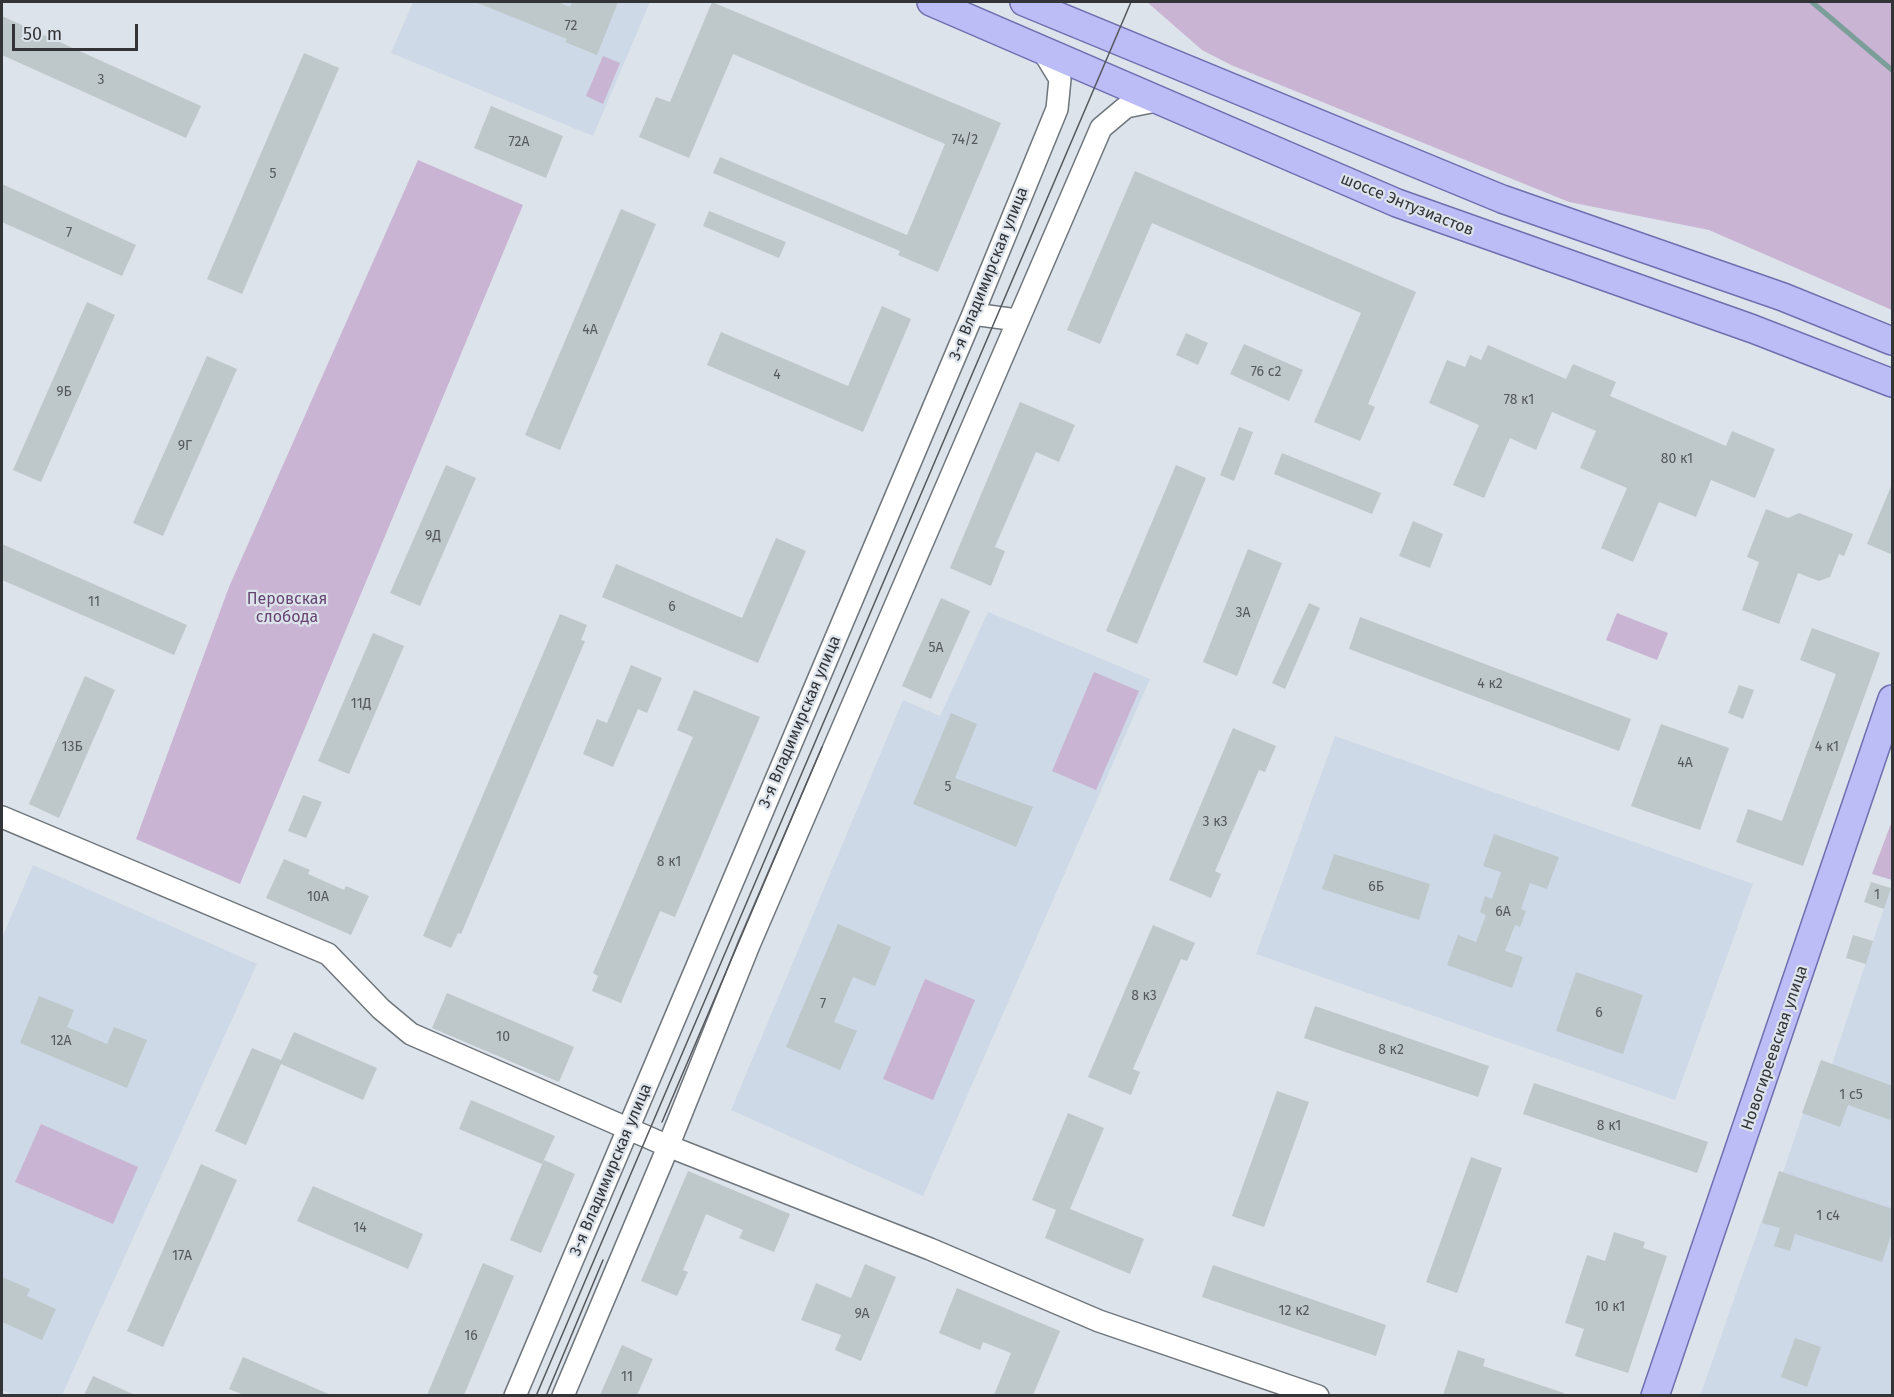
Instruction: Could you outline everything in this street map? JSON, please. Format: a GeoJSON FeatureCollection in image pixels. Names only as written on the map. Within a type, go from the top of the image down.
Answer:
{"type":"FeatureCollection","features":[{"type":"Feature","properties":{"kind":"main road","name":"шоссе Энтузиастов"},"geometry":{"type":"LineString","coordinates":[[931,2],[1397,203],[1753,329],[1893,383]]}},
{"type":"Feature","properties":{"kind":"main road"},"geometry":{"type":"LineString","coordinates":[[1024,2],[1413,165],[1502,199],[1783,297],[1893,341]]}},
{"type":"Feature","properties":{"kind":"main road","name":"Новогиреевская улица"},"geometry":{"type":"LineString","coordinates":[[1655,1395],[1893,699]]}},
{"type":"Feature","properties":{"kind":"street","name":"3-я Владимирская улица"},"geometry":{"type":"LineString","coordinates":[[515,1395],[974,314],[1057,109],[1060,79],[1041,48]]}},
{"type":"Feature","properties":{"kind":"street"},"geometry":{"type":"LineString","coordinates":[[563,1395],[668,1146],[741,964],[1101,128],[1126,106],[1161,100]]}},
{"type":"Feature","properties":{"kind":"street"},"geometry":{"type":"LineString","coordinates":[[974,314],[1017,320]]}},
{"type":"Feature","properties":{"kind":"street"},"geometry":{"type":"LineString","coordinates":[[2,817],[328,954],[381,1009],[411,1034],[668,1146],[930,1249],[1099,1321],[1318,1395]]}},
{"type":"Feature","properties":{"kind":"shaded area"},"geometry":{"type":"Polygon","coordinates":[[[413,2],[650,2],[593,136],[391,53],[413,2]]]}},
{"type":"Feature","properties":{"kind":"shaded area"},"geometry":{"type":"Polygon","coordinates":[[[988,612],[1150,679],[923,1196],[731,1110],[903,700],[940,716],[988,612]]]}},
{"type":"Feature","properties":{"kind":"shaded area"},"geometry":{"type":"Polygon","coordinates":[[[1335,736],[1753,884],[1675,1100],[1256,954],[1335,736]]]}},
{"type":"Feature","properties":{"kind":"shaded area"},"geometry":{"type":"Polygon","coordinates":[[[33,865],[257,964],[62,1395],[14,1395],[2,1390],[2,938],[33,865]]]}},
{"type":"Feature","properties":{"kind":"shaded area"},"geometry":{"type":"Polygon","coordinates":[[[1892,884],[1892,1395],[1700,1396],[1779,1171],[1783,1172],[1821,1060],[1832,1064],[1892,884]]]}},
{"type":"Feature","properties":{"kind":"green space"},"geometry":{"type":"Polygon","coordinates":[[[1147,2],[1892,2],[1892,310],[1709,230],[1569,202],[1231,65],[1202,50],[1147,2]]]}},
{"type":"Feature","properties":{"kind":"green space"},"geometry":{"type":"Polygon","coordinates":[[[603,56],[620,63],[603,104],[586,96],[603,56]]]}},
{"type":"Feature","properties":{"kind":"green space","name":"Перовская слобода"},"geometry":{"type":"Polygon","coordinates":[[[418,160],[523,205],[240,884],[136,839],[229,587],[418,160]]]}},
{"type":"Feature","properties":{"kind":"green space"},"geometry":{"type":"Polygon","coordinates":[[[1617,613],[1668,633],[1657,660],[1606,640],[1617,613]]]}},
{"type":"Feature","properties":{"kind":"green space"},"geometry":{"type":"Polygon","coordinates":[[[1094,672],[1139,691],[1096,790],[1052,771],[1094,672]]]}},
{"type":"Feature","properties":{"kind":"green space"},"geometry":{"type":"Polygon","coordinates":[[[1892,821],[1892,880],[1872,874],[1892,821]]]}},
{"type":"Feature","properties":{"kind":"green space"},"geometry":{"type":"Polygon","coordinates":[[[925,979],[975,1000],[933,1100],[883,1079],[925,979]]]}},
{"type":"Feature","properties":{"kind":"green space"},"geometry":{"type":"Polygon","coordinates":[[[41,1124],[138,1167],[113,1224],[15,1182],[41,1124]]]}},
{"type":"Feature","properties":{"kind":"building"},"geometry":{"type":"Polygon","coordinates":[[[475,2],[558,2],[570,7],[572,2],[618,2],[597,55],[565,42],[567,39],[475,2]]]}},
{"type":"Feature","properties":{"kind":"building"},"geometry":{"type":"Polygon","coordinates":[[[712,2],[1001,123],[938,272],[898,255],[900,251],[713,173],[720,157],[907,235],[945,144],[733,54],[689,158],[639,137],[656,97],[670,102],[712,2]]]}},
{"type":"Feature","properties":{"kind":"building"},"geometry":{"type":"Polygon","coordinates":[[[2,16],[201,106],[186,138],[2,55],[2,16]]]}},
{"type":"Feature","properties":{"kind":"building"},"geometry":{"type":"Polygon","coordinates":[[[304,53],[339,68],[242,294],[207,279],[304,53]]]}},
{"type":"Feature","properties":{"kind":"building"},"geometry":{"type":"Polygon","coordinates":[[[491,106],[563,136],[546,178],[474,148],[491,106]]]}},
{"type":"Feature","properties":{"kind":"building"},"geometry":{"type":"Polygon","coordinates":[[[1135,171],[1416,292],[1368,404],[1375,407],[1360,441],[1314,422],[1361,313],[1152,223],[1100,344],[1067,330],[1135,171]]]}},
{"type":"Feature","properties":{"kind":"building"},"geometry":{"type":"Polygon","coordinates":[[[2,184],[136,245],[122,276],[2,222],[2,184]]]}},
{"type":"Feature","properties":{"kind":"building"},"geometry":{"type":"Polygon","coordinates":[[[621,209],[656,224],[560,450],[525,435],[621,209]]]}},
{"type":"Feature","properties":{"kind":"building"},"geometry":{"type":"Polygon","coordinates":[[[709,211],[786,242],[779,258],[703,226],[709,211]]]}},
{"type":"Feature","properties":{"kind":"building"},"geometry":{"type":"Polygon","coordinates":[[[87,302],[115,315],[41,482],[13,470],[87,302]]]}},
{"type":"Feature","properties":{"kind":"building"},"geometry":{"type":"Polygon","coordinates":[[[882,306],[911,319],[863,432],[707,365],[721,332],[848,386],[882,306]]]}},
{"type":"Feature","properties":{"kind":"building"},"geometry":{"type":"Polygon","coordinates":[[[1186,333],[1208,343],[1198,365],[1176,355],[1186,333]]]}},
{"type":"Feature","properties":{"kind":"building"},"geometry":{"type":"Polygon","coordinates":[[[1244,344],[1303,370],[1289,401],[1230,374],[1244,344]]]}},
{"type":"Feature","properties":{"kind":"building"},"geometry":{"type":"Polygon","coordinates":[[[1488,345],[1566,379],[1573,364],[1616,382],[1610,396],[1726,446],[1732,431],[1775,449],[1755,498],[1711,480],[1696,517],[1659,502],[1633,562],[1601,548],[1627,488],[1580,468],[1596,431],[1552,412],[1536,450],[1510,438],[1484,498],[1453,485],[1479,425],[1429,403],[1447,360],[1465,367],[1470,355],[1481,360],[1488,345]]]}},
{"type":"Feature","properties":{"kind":"building"},"geometry":{"type":"Polygon","coordinates":[[[207,356],[237,369],[163,536],[133,523],[207,356]]]}},
{"type":"Feature","properties":{"kind":"building"},"geometry":{"type":"Polygon","coordinates":[[[1020,402],[1075,425],[1059,462],[1036,452],[995,547],[1005,551],[991,586],[950,568],[1020,402]]]}},
{"type":"Feature","properties":{"kind":"building"},"geometry":{"type":"Polygon","coordinates":[[[1239,427],[1253,432],[1234,481],[1220,475],[1239,427]]]}},
{"type":"Feature","properties":{"kind":"building"},"geometry":{"type":"Polygon","coordinates":[[[1282,453],[1381,493],[1372,514],[1274,474],[1282,453]]]}},
{"type":"Feature","properties":{"kind":"building"},"geometry":{"type":"Polygon","coordinates":[[[446,465],[476,478],[420,606],[390,593],[446,465]]]}},
{"type":"Feature","properties":{"kind":"building"},"geometry":{"type":"Polygon","coordinates":[[[1176,465],[1206,478],[1137,644],[1106,631],[1176,465]]]}},
{"type":"Feature","properties":{"kind":"building"},"geometry":{"type":"Polygon","coordinates":[[[1893,484],[1893,555],[1867,544],[1893,484]]]}},
{"type":"Feature","properties":{"kind":"building"},"geometry":{"type":"Polygon","coordinates":[[[1766,509],[1788,518],[1799,513],[1853,534],[1844,556],[1839,554],[1830,577],[1819,581],[1798,573],[1779,624],[1742,610],[1759,562],[1747,557],[1766,509]]]}},
{"type":"Feature","properties":{"kind":"building"},"geometry":{"type":"Polygon","coordinates":[[[1413,521],[1443,534],[1430,568],[1399,556],[1413,521]]]}},
{"type":"Feature","properties":{"kind":"building"},"geometry":{"type":"Polygon","coordinates":[[[776,538],[806,551],[758,663],[602,597],[616,564],[742,618],[776,538]]]}},
{"type":"Feature","properties":{"kind":"building"},"geometry":{"type":"Polygon","coordinates":[[[2,544],[187,625],[174,655],[2,580],[2,544]]]}},
{"type":"Feature","properties":{"kind":"building"},"geometry":{"type":"Polygon","coordinates":[[[1248,549],[1282,563],[1237,676],[1203,662],[1248,549]]]}},
{"type":"Feature","properties":{"kind":"building"},"geometry":{"type":"Polygon","coordinates":[[[941,598],[970,611],[931,699],[902,686],[941,598]]]}},
{"type":"Feature","properties":{"kind":"building"},"geometry":{"type":"Polygon","coordinates":[[[1309,603],[1320,608],[1285,689],[1272,683],[1309,603]]]}},
{"type":"Feature","properties":{"kind":"building"},"geometry":{"type":"Polygon","coordinates":[[[560,614],[587,625],[581,640],[585,641],[461,934],[458,933],[451,948],[423,936],[560,614]]]}},
{"type":"Feature","properties":{"kind":"building"},"geometry":{"type":"Polygon","coordinates":[[[1360,617],[1631,719],[1619,751],[1349,649],[1360,617]]]}},
{"type":"Feature","properties":{"kind":"building"},"geometry":{"type":"Polygon","coordinates":[[[1812,628],[1880,653],[1803,866],[1736,842],[1748,809],[1782,821],[1836,674],[1800,660],[1812,628]]]}},
{"type":"Feature","properties":{"kind":"building"},"geometry":{"type":"Polygon","coordinates":[[[373,633],[404,646],[349,774],[318,761],[373,633]]]}},
{"type":"Feature","properties":{"kind":"building"},"geometry":{"type":"Polygon","coordinates":[[[631,665],[662,678],[647,713],[638,709],[613,767],[583,754],[597,719],[607,723],[631,665]]]}},
{"type":"Feature","properties":{"kind":"building"},"geometry":{"type":"Polygon","coordinates":[[[85,676],[115,690],[59,818],[29,804],[85,676]]]}},
{"type":"Feature","properties":{"kind":"building"},"geometry":{"type":"Polygon","coordinates":[[[1739,685],[1754,690],[1743,719],[1728,713],[1739,685]]]}},
{"type":"Feature","properties":{"kind":"building"},"geometry":{"type":"Polygon","coordinates":[[[694,690],[760,717],[675,917],[660,911],[621,1003],[592,991],[598,976],[593,973],[693,737],[677,730],[694,690]]]}},
{"type":"Feature","properties":{"kind":"building"},"geometry":{"type":"Polygon","coordinates":[[[951,713],[977,724],[955,778],[1033,807],[1016,847],[913,804],[951,713]]]}},
{"type":"Feature","properties":{"kind":"building"},"geometry":{"type":"Polygon","coordinates":[[[1661,724],[1729,748],[1700,830],[1631,806],[1661,724]]]}},
{"type":"Feature","properties":{"kind":"building"},"geometry":{"type":"Polygon","coordinates":[[[1233,728],[1276,746],[1265,772],[1259,770],[1215,871],[1221,874],[1211,898],[1169,880],[1233,728]]]}},
{"type":"Feature","properties":{"kind":"building"},"geometry":{"type":"Polygon","coordinates":[[[303,795],[322,802],[306,838],[288,831],[303,795]]]}},
{"type":"Feature","properties":{"kind":"building"},"geometry":{"type":"Polygon","coordinates":[[[1494,834],[1559,857],[1547,889],[1530,883],[1521,909],[1526,911],[1520,927],[1515,925],[1505,951],[1523,957],[1512,988],[1447,965],[1458,935],[1476,942],[1486,915],[1480,912],[1485,896],[1492,899],[1501,872],[1483,866],[1494,834]]]}},
{"type":"Feature","properties":{"kind":"building"},"geometry":{"type":"Polygon","coordinates":[[[1334,854],[1430,884],[1419,920],[1322,889],[1334,854]]]}},
{"type":"Feature","properties":{"kind":"building"},"geometry":{"type":"Polygon","coordinates":[[[284,859],[310,870],[308,874],[344,890],[346,886],[369,896],[351,935],[266,898],[284,859]]]}},
{"type":"Feature","properties":{"kind":"building"},"geometry":{"type":"Polygon","coordinates":[[[1871,882],[1891,888],[1884,909],[1864,902],[1871,882]]]}},
{"type":"Feature","properties":{"kind":"building"},"geometry":{"type":"Polygon","coordinates":[[[838,924],[891,947],[875,986],[853,977],[834,1022],[857,1031],[840,1070],[786,1047],[838,924]]]}},
{"type":"Feature","properties":{"kind":"building"},"geometry":{"type":"Polygon","coordinates":[[[1153,925],[1195,943],[1187,961],[1181,959],[1133,1069],[1140,1072],[1131,1095],[1088,1077],[1153,925]]]}},
{"type":"Feature","properties":{"kind":"building"},"geometry":{"type":"Polygon","coordinates":[[[1853,935],[1873,941],[1866,964],[1846,958],[1853,935]]]}},
{"type":"Feature","properties":{"kind":"building"},"geometry":{"type":"Polygon","coordinates":[[[1576,972],[1643,995],[1623,1054],[1556,1031],[1576,972]]]}},
{"type":"Feature","properties":{"kind":"building"},"geometry":{"type":"Polygon","coordinates":[[[447,993],[574,1047],[559,1082],[432,1028],[447,993]]]}},
{"type":"Feature","properties":{"kind":"building"},"geometry":{"type":"Polygon","coordinates":[[[39,996],[74,1010],[67,1027],[107,1044],[114,1027],[147,1040],[127,1088],[20,1043],[39,996]]]}},
{"type":"Feature","properties":{"kind":"building"},"geometry":{"type":"Polygon","coordinates":[[[1315,1006],[1489,1066],[1478,1097],[1304,1038],[1315,1006]]]}},
{"type":"Feature","properties":{"kind":"building"},"geometry":{"type":"Polygon","coordinates":[[[294,1032],[377,1068],[363,1100],[281,1064],[246,1145],[215,1131],[252,1048],[281,1060],[294,1032]]]}},
{"type":"Feature","properties":{"kind":"building"},"geometry":{"type":"Polygon","coordinates":[[[1821,1060],[1893,1086],[1893,1121],[1848,1105],[1840,1127],[1802,1113],[1821,1060]]]}},
{"type":"Feature","properties":{"kind":"building"},"geometry":{"type":"Polygon","coordinates":[[[1534,1083],[1708,1142],[1697,1173],[1523,1114],[1534,1083]]]}},
{"type":"Feature","properties":{"kind":"building"},"geometry":{"type":"Polygon","coordinates":[[[1277,1091],[1309,1102],[1264,1227],[1232,1216],[1277,1091]]]}},
{"type":"Feature","properties":{"kind":"building"},"geometry":{"type":"Polygon","coordinates":[[[471,1100],[555,1136],[542,1164],[459,1129],[471,1100]]]}},
{"type":"Feature","properties":{"kind":"building"},"geometry":{"type":"Polygon","coordinates":[[[1068,1113],[1104,1128],[1070,1209],[1144,1239],[1130,1274],[1045,1238],[1056,1210],[1032,1200],[1068,1113]]]}},
{"type":"Feature","properties":{"kind":"building"},"geometry":{"type":"Polygon","coordinates":[[[1471,1157],[1502,1168],[1457,1293],[1426,1282],[1471,1157]]]}},
{"type":"Feature","properties":{"kind":"building"},"geometry":{"type":"Polygon","coordinates":[[[544,1160],[575,1174],[541,1253],[510,1240],[544,1160]]]}},
{"type":"Feature","properties":{"kind":"building"},"geometry":{"type":"Polygon","coordinates":[[[201,1164],[237,1180],[163,1347],[127,1331],[201,1164]]]}},
{"type":"Feature","properties":{"kind":"building"},"geometry":{"type":"Polygon","coordinates":[[[688,1171],[790,1214],[774,1252],[739,1238],[743,1230],[706,1214],[683,1270],[688,1272],[677,1296],[641,1281],[688,1171]]]}},
{"type":"Feature","properties":{"kind":"building"},"geometry":{"type":"Polygon","coordinates":[[[1779,1171],[1893,1209],[1893,1230],[1882,1262],[1795,1234],[1790,1251],[1774,1246],[1780,1228],[1762,1223],[1779,1171]]]}},
{"type":"Feature","properties":{"kind":"building"},"geometry":{"type":"Polygon","coordinates":[[[313,1186],[423,1234],[408,1269],[297,1221],[313,1186]]]}},
{"type":"Feature","properties":{"kind":"building"},"geometry":{"type":"Polygon","coordinates":[[[1614,1232],[1645,1242],[1643,1248],[1667,1256],[1628,1373],[1575,1356],[1584,1329],[1565,1323],[1587,1255],[1605,1261],[1614,1232]]]}},
{"type":"Feature","properties":{"kind":"building"},"geometry":{"type":"Polygon","coordinates":[[[483,1263],[514,1276],[464,1395],[427,1395],[483,1263]]]}},
{"type":"Feature","properties":{"kind":"building"},"geometry":{"type":"Polygon","coordinates":[[[865,1264],[896,1277],[861,1361],[835,1350],[841,1335],[801,1320],[816,1283],[851,1298],[865,1264]]]}},
{"type":"Feature","properties":{"kind":"building"},"geometry":{"type":"Polygon","coordinates":[[[1213,1265],[1386,1325],[1376,1356],[1202,1297],[1213,1265]]]}},
{"type":"Feature","properties":{"kind":"building"},"geometry":{"type":"Polygon","coordinates":[[[2,1277],[30,1289],[27,1296],[56,1309],[42,1340],[2,1322],[2,1277]]]}},
{"type":"Feature","properties":{"kind":"building"},"geometry":{"type":"Polygon","coordinates":[[[957,1288],[1060,1331],[1033,1395],[994,1395],[1011,1353],[983,1342],[980,1350],[939,1333],[957,1288]]]}},
{"type":"Feature","properties":{"kind":"building"},"geometry":{"type":"Polygon","coordinates":[[[1795,1338],[1821,1347],[1807,1387],[1781,1377],[1795,1338]]]}},
{"type":"Feature","properties":{"kind":"building"},"geometry":{"type":"Polygon","coordinates":[[[622,1345],[653,1359],[637,1395],[600,1395],[622,1345]]]}},
{"type":"Feature","properties":{"kind":"building"},"geometry":{"type":"Polygon","coordinates":[[[1458,1350],[1485,1359],[1483,1366],[1564,1393],[1564,1395],[1443,1395],[1458,1350]]]}},
{"type":"Feature","properties":{"kind":"building"},"geometry":{"type":"Polygon","coordinates":[[[243,1357],[331,1395],[244,1395],[229,1389],[243,1357]]]}},
{"type":"Feature","properties":{"kind":"building"},"geometry":{"type":"Polygon","coordinates":[[[93,1376],[135,1395],[84,1395],[93,1376]]]}},
{"type":"Feature","properties":{"kind":"waterway"},"geometry":{"type":"LineString","coordinates":[[1812,2],[1892,70]]}},
{"type":"Feature","properties":{"kind":"tram line"},"geometry":{"type":"LineString","coordinates":[[536,1396],[1131,2]]}},
{"type":"Feature","properties":{"kind":"tram line"},"geometry":{"type":"LineString","coordinates":[[662,1122],[822,747]]}},
{"type":"Feature","properties":{"kind":"tram line"},"geometry":{"type":"LineString","coordinates":[[546,1396],[603,1260]]}}]}
